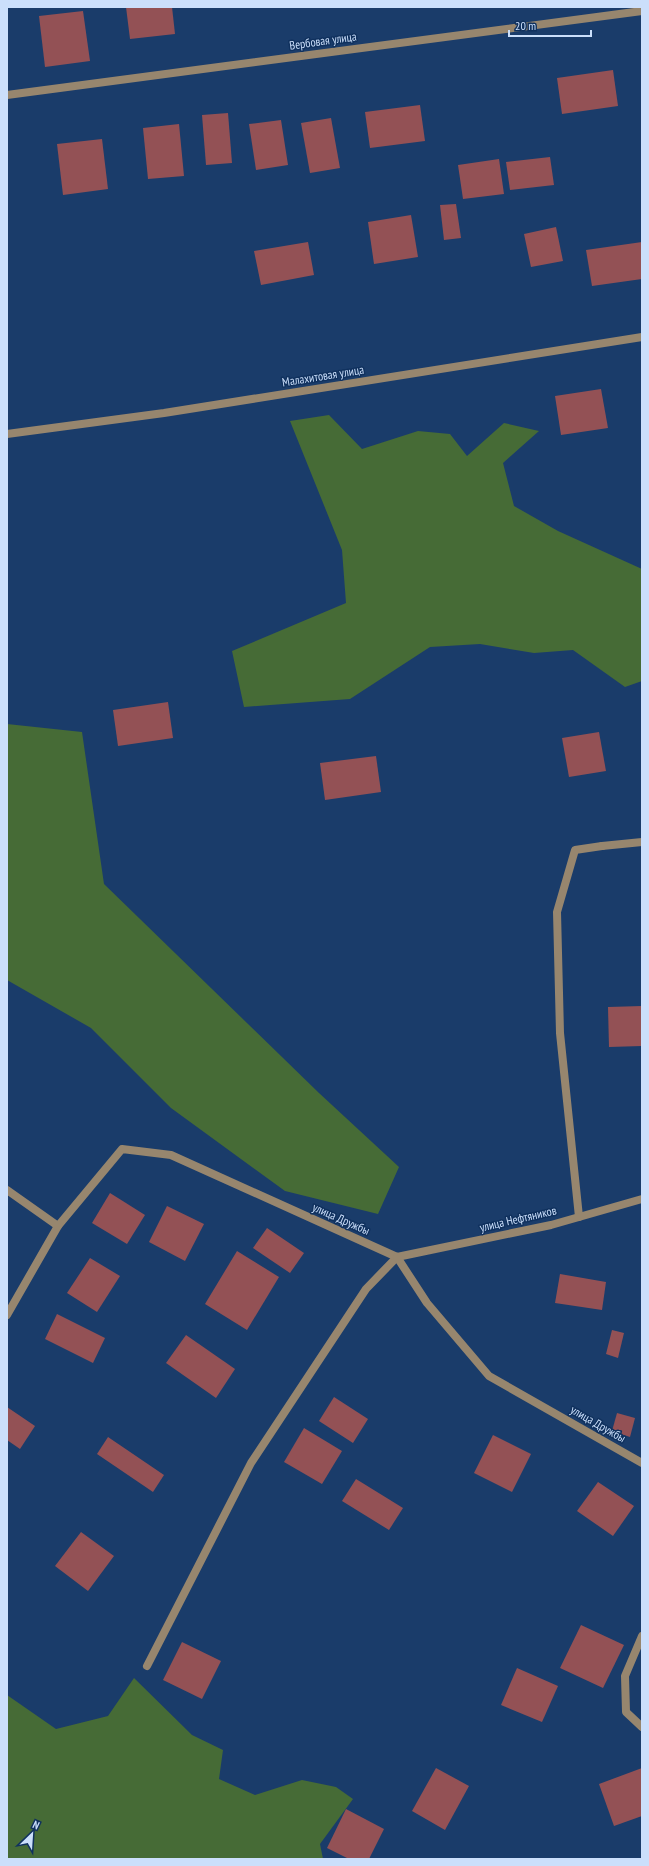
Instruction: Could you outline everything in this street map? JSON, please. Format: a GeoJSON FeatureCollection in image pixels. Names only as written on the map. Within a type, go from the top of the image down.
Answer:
{"type":"FeatureCollection","features":[{"type":"Feature","properties":{"kind":"street","name":"Вербовая улица"},"geometry":{"type":"LineString","coordinates":[[7,95],[642,11]]}},
{"type":"Feature","properties":{"kind":"street","name":"Малахитовая улица"},"geometry":{"type":"LineString","coordinates":[[7,434],[164,413],[642,337]]}},
{"type":"Feature","properties":{"kind":"street"},"geometry":{"type":"LineString","coordinates":[[579,1217],[560,1033],[557,912],[575,850],[642,842]]}},
{"type":"Feature","properties":{"kind":"street","name":"улица Дружбы"},"geometry":{"type":"LineString","coordinates":[[58,1226],[122,1149],[171,1155],[397,1258],[428,1303],[489,1376],[642,1463]]}},
{"type":"Feature","properties":{"kind":"street"},"geometry":{"type":"LineString","coordinates":[[7,1190],[58,1226],[7,1315]]}},
{"type":"Feature","properties":{"kind":"street","name":"улица Нефтяников"},"geometry":{"type":"LineString","coordinates":[[397,1258],[551,1225],[642,1199]]}},
{"type":"Feature","properties":{"kind":"street"},"geometry":{"type":"LineString","coordinates":[[147,1666],[250,1464],[366,1289],[397,1258]]}},
{"type":"Feature","properties":{"kind":"street"},"geometry":{"type":"LineString","coordinates":[[642,1636],[625,1676],[626,1712],[642,1726]]}},
{"type":"Feature","properties":{"kind":"green space"},"geometry":{"type":"Polygon","coordinates":[[[329,415],[362,449],[418,431],[450,434],[467,456],[504,423],[539,431],[503,463],[514,506],[558,531],[642,569],[642,681],[625,687],[573,650],[534,653],[480,644],[430,647],[350,699],[244,707],[232,651],[346,603],[342,550],[290,421],[329,415]]]}},
{"type":"Feature","properties":{"kind":"green space"},"geometry":{"type":"Polygon","coordinates":[[[7,724],[82,732],[104,884],[319,1093],[399,1167],[378,1214],[285,1191],[171,1108],[91,1028],[7,980],[7,724]]]}},
{"type":"Feature","properties":{"kind":"green space"},"geometry":{"type":"Polygon","coordinates":[[[134,1678],[192,1735],[223,1750],[219,1779],[255,1795],[302,1780],[336,1787],[353,1799],[320,1844],[323,1859],[7,1859],[7,1695],[56,1729],[108,1716],[134,1678]]]}},
{"type":"Feature","properties":{"kind":"building"},"geometry":{"type":"Polygon","coordinates":[[[126,7],[172,7],[175,34],[130,39],[126,7]]]}},
{"type":"Feature","properties":{"kind":"building"},"geometry":{"type":"Polygon","coordinates":[[[83,11],[90,61],[45,67],[39,16],[83,11]]]}},
{"type":"Feature","properties":{"kind":"building"},"geometry":{"type":"Polygon","coordinates":[[[613,70],[618,106],[562,114],[557,78],[613,70]]]}},
{"type":"Feature","properties":{"kind":"building"},"geometry":{"type":"Polygon","coordinates":[[[420,105],[425,141],[370,148],[365,112],[420,105]]]}},
{"type":"Feature","properties":{"kind":"building"},"geometry":{"type":"Polygon","coordinates":[[[228,113],[232,163],[206,165],[202,115],[228,113]]]}},
{"type":"Feature","properties":{"kind":"building"},"geometry":{"type":"Polygon","coordinates":[[[331,118],[340,168],[310,173],[301,123],[331,118]]]}},
{"type":"Feature","properties":{"kind":"building"},"geometry":{"type":"Polygon","coordinates":[[[281,120],[288,165],[256,170],[249,124],[281,120]]]}},
{"type":"Feature","properties":{"kind":"building"},"geometry":{"type":"Polygon","coordinates":[[[179,124],[184,176],[148,179],[143,128],[179,124]]]}},
{"type":"Feature","properties":{"kind":"building"},"geometry":{"type":"Polygon","coordinates":[[[102,139],[108,189],[63,195],[57,144],[102,139]]]}},
{"type":"Feature","properties":{"kind":"building"},"geometry":{"type":"Polygon","coordinates":[[[550,157],[554,185],[510,190],[506,162],[550,157]]]}},
{"type":"Feature","properties":{"kind":"building"},"geometry":{"type":"Polygon","coordinates":[[[499,159],[504,194],[463,199],[458,165],[499,159]]]}},
{"type":"Feature","properties":{"kind":"building"},"geometry":{"type":"Polygon","coordinates":[[[456,204],[461,238],[444,240],[440,205],[456,204]]]}},
{"type":"Feature","properties":{"kind":"building"},"geometry":{"type":"Polygon","coordinates":[[[411,215],[418,257],[374,264],[368,222],[411,215]]]}},
{"type":"Feature","properties":{"kind":"building"},"geometry":{"type":"Polygon","coordinates":[[[556,227],[563,261],[531,267],[524,234],[556,227]]]}},
{"type":"Feature","properties":{"kind":"building"},"geometry":{"type":"Polygon","coordinates":[[[308,242],[314,275],[261,285],[254,251],[308,242]]]}},
{"type":"Feature","properties":{"kind":"building"},"geometry":{"type":"Polygon","coordinates":[[[642,242],[642,279],[592,286],[586,250],[642,242]]]}},
{"type":"Feature","properties":{"kind":"building"},"geometry":{"type":"Polygon","coordinates":[[[601,389],[608,428],[561,435],[555,396],[601,389]]]}},
{"type":"Feature","properties":{"kind":"building"},"geometry":{"type":"Polygon","coordinates":[[[168,702],[173,738],[118,746],[113,710],[168,702]]]}},
{"type":"Feature","properties":{"kind":"building"},"geometry":{"type":"Polygon","coordinates":[[[599,732],[606,771],[569,777],[562,738],[599,732]]]}},
{"type":"Feature","properties":{"kind":"building"},"geometry":{"type":"Polygon","coordinates":[[[376,756],[381,792],[325,800],[320,763],[376,756]]]}},
{"type":"Feature","properties":{"kind":"building"},"geometry":{"type":"Polygon","coordinates":[[[642,1006],[642,1046],[609,1047],[608,1007],[642,1006]]]}},
{"type":"Feature","properties":{"kind":"building"},"geometry":{"type":"Polygon","coordinates":[[[110,1193],[145,1215],[127,1244],[92,1223],[110,1193]]]}},
{"type":"Feature","properties":{"kind":"building"},"geometry":{"type":"Polygon","coordinates":[[[167,1206],[204,1224],[185,1261],[149,1242],[167,1206]]]}},
{"type":"Feature","properties":{"kind":"building"},"geometry":{"type":"Polygon","coordinates":[[[267,1228],[304,1253],[290,1273],[253,1248],[267,1228]]]}},
{"type":"Feature","properties":{"kind":"building"},"geometry":{"type":"Polygon","coordinates":[[[237,1251],[279,1277],[247,1330],[205,1304],[237,1251]]]}},
{"type":"Feature","properties":{"kind":"building"},"geometry":{"type":"Polygon","coordinates":[[[90,1258],[120,1276],[97,1312],[67,1293],[90,1258]]]}},
{"type":"Feature","properties":{"kind":"building"},"geometry":{"type":"Polygon","coordinates":[[[560,1274],[606,1282],[602,1310],[555,1303],[560,1274]]]}},
{"type":"Feature","properties":{"kind":"building"},"geometry":{"type":"Polygon","coordinates":[[[57,1314],[105,1338],[93,1363],[45,1339],[57,1314]]]}},
{"type":"Feature","properties":{"kind":"building"},"geometry":{"type":"Polygon","coordinates":[[[612,1330],[624,1333],[618,1358],[606,1354],[612,1330]]]}},
{"type":"Feature","properties":{"kind":"building"},"geometry":{"type":"Polygon","coordinates":[[[186,1335],[235,1369],[216,1398],[166,1363],[186,1335]]]}},
{"type":"Feature","properties":{"kind":"building"},"geometry":{"type":"Polygon","coordinates":[[[334,1397],[368,1419],[353,1443],[319,1421],[334,1397]]]}},
{"type":"Feature","properties":{"kind":"building"},"geometry":{"type":"Polygon","coordinates":[[[7,1407],[35,1426],[20,1449],[7,1440],[7,1407]]]}},
{"type":"Feature","properties":{"kind":"building"},"geometry":{"type":"Polygon","coordinates":[[[617,1413],[635,1418],[630,1437],[612,1431],[617,1413]]]}},
{"type":"Feature","properties":{"kind":"building"},"geometry":{"type":"Polygon","coordinates":[[[304,1428],[342,1451],[322,1484],[284,1462],[304,1428]]]}},
{"type":"Feature","properties":{"kind":"building"},"geometry":{"type":"Polygon","coordinates":[[[493,1435],[531,1454],[512,1492],[474,1473],[493,1435]]]}},
{"type":"Feature","properties":{"kind":"building"},"geometry":{"type":"Polygon","coordinates":[[[108,1437],[164,1475],[153,1492],[97,1454],[108,1437]]]}},
{"type":"Feature","properties":{"kind":"building"},"geometry":{"type":"Polygon","coordinates":[[[356,1479],[403,1508],[389,1530],[342,1501],[356,1479]]]}},
{"type":"Feature","properties":{"kind":"building"},"geometry":{"type":"Polygon","coordinates":[[[598,1482],[634,1506],[613,1536],[577,1511],[598,1482]]]}},
{"type":"Feature","properties":{"kind":"building"},"geometry":{"type":"Polygon","coordinates":[[[81,1532],[114,1556],[88,1591],[55,1566],[81,1532]]]}},
{"type":"Feature","properties":{"kind":"building"},"geometry":{"type":"Polygon","coordinates":[[[581,1625],[624,1645],[603,1688],[560,1668],[581,1625]]]}},
{"type":"Feature","properties":{"kind":"building"},"geometry":{"type":"Polygon","coordinates":[[[182,1642],[221,1661],[202,1699],[163,1680],[182,1642]]]}},
{"type":"Feature","properties":{"kind":"building"},"geometry":{"type":"Polygon","coordinates":[[[517,1668],[558,1686],[542,1722],[501,1705],[517,1668]]]}},
{"type":"Feature","properties":{"kind":"building"},"geometry":{"type":"Polygon","coordinates":[[[436,1768],[469,1786],[445,1830],[412,1811],[436,1768]]]}},
{"type":"Feature","properties":{"kind":"building"},"geometry":{"type":"Polygon","coordinates":[[[642,1768],[642,1816],[614,1826],[599,1784],[642,1768]]]}},
{"type":"Feature","properties":{"kind":"building"},"geometry":{"type":"Polygon","coordinates":[[[346,1809],[384,1829],[369,1859],[349,1859],[327,1848],[346,1809]]]}}]}
